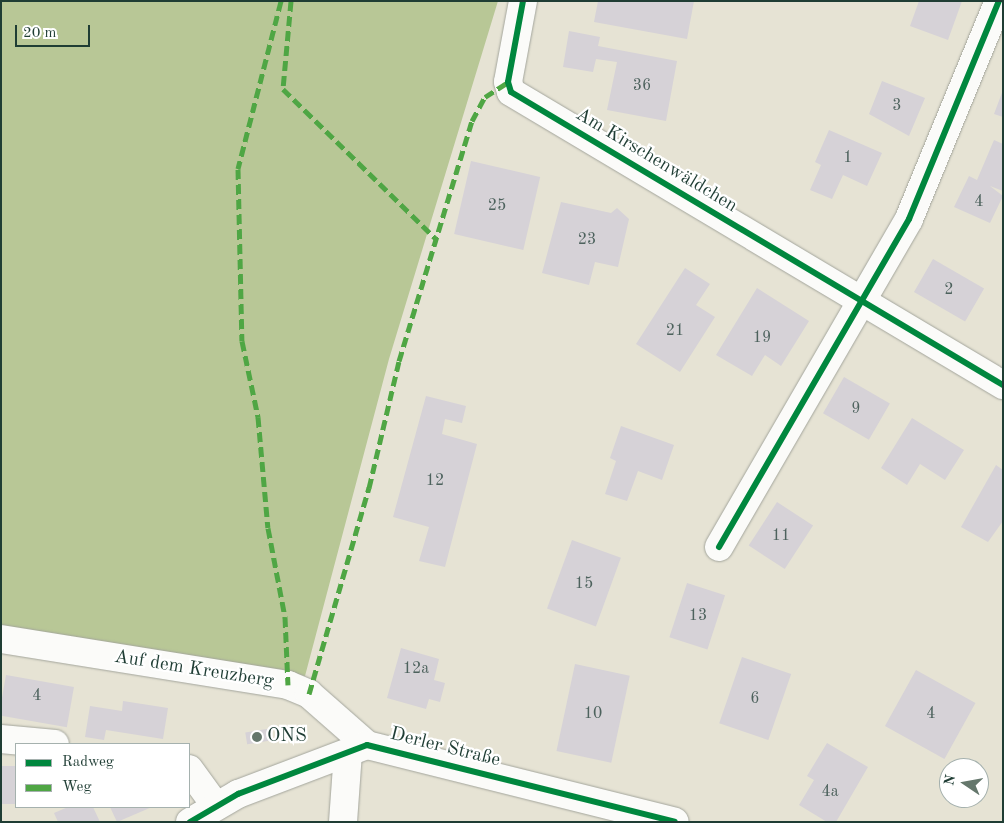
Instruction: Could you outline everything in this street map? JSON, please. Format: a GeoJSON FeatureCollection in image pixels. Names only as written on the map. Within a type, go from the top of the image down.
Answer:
{"type":"FeatureCollection","features":[{"type":"Feature","properties":{"kind":"street","name":"Am Kirschenwäldchen"},"geometry":{"type":"LineString","coordinates":[[523,1],[508,82],[511,92],[1003,385]]}},
{"type":"Feature","properties":{"kind":"street"},"geometry":{"type":"LineString","coordinates":[[719,547],[865,302],[929,178],[999,1]]}},
{"type":"Feature","properties":{"kind":"street","name":"Auf dem Kreuzberg"},"geometry":{"type":"LineString","coordinates":[[1,639],[288,685],[309,694],[358,749]]}},
{"type":"Feature","properties":{"kind":"street"},"geometry":{"type":"LineString","coordinates":[[1,739],[44,743]]}},
{"type":"Feature","properties":{"kind":"street"},"geometry":{"type":"LineString","coordinates":[[190,822],[216,806],[358,749]]}},
{"type":"Feature","properties":{"kind":"street"},"geometry":{"type":"LineString","coordinates":[[344,822],[358,749]]}},
{"type":"Feature","properties":{"kind":"street","name":"Derler Straße"},"geometry":{"type":"LineString","coordinates":[[358,749],[675,822]]}},
{"type":"Feature","properties":{"kind":"street"},"geometry":{"type":"LineString","coordinates":[[190,770],[216,806]]}},
{"type":"Feature","properties":{"kind":"green space"},"geometry":{"type":"Polygon","coordinates":[[[1,1],[498,1],[389,359],[305,676],[1,629],[1,1]]]}},
{"type":"Feature","properties":{"kind":"building"},"geometry":{"type":"Polygon","coordinates":[[[598,1],[694,1],[687,39],[594,22],[598,1]]]}},
{"type":"Feature","properties":{"kind":"building"},"geometry":{"type":"Polygon","coordinates":[[[919,1],[962,1],[948,40],[910,26],[919,1]]]}},
{"type":"Feature","properties":{"kind":"building"},"geometry":{"type":"Polygon","coordinates":[[[569,31],[600,37],[598,46],[677,61],[666,121],[607,110],[617,62],[596,59],[593,72],[563,67],[569,31]]]}},
{"type":"Feature","properties":{"kind":"building"},"geometry":{"type":"Polygon","coordinates":[[[882,81],[925,98],[909,136],[869,114],[882,81]]]}},
{"type":"Feature","properties":{"kind":"building"},"geometry":{"type":"Polygon","coordinates":[[[1003,90],[1003,117],[994,114],[1003,90]]]}},
{"type":"Feature","properties":{"kind":"building"},"geometry":{"type":"Polygon","coordinates":[[[829,130],[882,153],[867,186],[843,175],[832,199],[810,190],[821,165],[815,162],[829,130]]]}},
{"type":"Feature","properties":{"kind":"building"},"geometry":{"type":"Polygon","coordinates":[[[994,140],[1003,144],[1003,191],[990,186],[1003,196],[990,223],[954,207],[969,176],[977,180],[994,140]]]}},
{"type":"Feature","properties":{"kind":"building"},"geometry":{"type":"Polygon","coordinates":[[[471,161],[540,177],[523,250],[454,234],[471,161]]]}},
{"type":"Feature","properties":{"kind":"building"},"geometry":{"type":"Polygon","coordinates":[[[561,202],[611,213],[617,208],[629,219],[618,267],[595,262],[589,285],[542,273],[561,202]]]}},
{"type":"Feature","properties":{"kind":"building"},"geometry":{"type":"Polygon","coordinates":[[[933,259],[984,288],[965,321],[914,292],[933,259]]]}},
{"type":"Feature","properties":{"kind":"building"},"geometry":{"type":"Polygon","coordinates":[[[685,268],[710,284],[696,305],[715,317],[680,372],[636,344],[685,268]]]}},
{"type":"Feature","properties":{"kind":"building"},"geometry":{"type":"Polygon","coordinates":[[[757,288],[809,321],[781,366],[765,355],[752,376],[716,355],[757,288]]]}},
{"type":"Feature","properties":{"kind":"building"},"geometry":{"type":"Polygon","coordinates":[[[844,377],[890,404],[869,440],[823,413],[844,377]]]}},
{"type":"Feature","properties":{"kind":"building"},"geometry":{"type":"Polygon","coordinates":[[[426,396],[466,406],[462,423],[445,419],[442,434],[477,444],[445,567],[419,561],[429,527],[393,517],[426,396]]]}},
{"type":"Feature","properties":{"kind":"building"},"geometry":{"type":"Polygon","coordinates":[[[912,418],[964,450],[945,480],[920,464],[907,485],[881,468],[912,418]]]}},
{"type":"Feature","properties":{"kind":"building"},"geometry":{"type":"Polygon","coordinates":[[[621,426],[674,445],[662,480],[638,471],[627,501],[605,494],[616,461],[610,458],[621,426]]]}},
{"type":"Feature","properties":{"kind":"building"},"geometry":{"type":"Polygon","coordinates":[[[996,465],[1003,470],[1003,521],[988,542],[961,527],[996,465]]]}},
{"type":"Feature","properties":{"kind":"building"},"geometry":{"type":"Polygon","coordinates":[[[777,502],[813,525],[785,569],[749,546],[777,502]]]}},
{"type":"Feature","properties":{"kind":"building"},"geometry":{"type":"Polygon","coordinates":[[[572,540],[621,558],[596,626],[547,609],[572,540]]]}},
{"type":"Feature","properties":{"kind":"building"},"geometry":{"type":"Polygon","coordinates":[[[687,583],[725,595],[707,650],[669,637],[687,583]]]}},
{"type":"Feature","properties":{"kind":"building"},"geometry":{"type":"Polygon","coordinates":[[[401,648],[439,659],[434,680],[445,683],[440,702],[429,699],[426,709],[387,698],[401,648]]]}},
{"type":"Feature","properties":{"kind":"building"},"geometry":{"type":"Polygon","coordinates":[[[742,657],[791,674],[768,740],[719,723],[742,657]]]}},
{"type":"Feature","properties":{"kind":"building"},"geometry":{"type":"Polygon","coordinates":[[[575,664],[630,676],[611,763],[556,751],[575,664]]]}},
{"type":"Feature","properties":{"kind":"building"},"geometry":{"type":"Polygon","coordinates":[[[916,670],[975,703],[945,758],[885,726],[916,670]]]}},
{"type":"Feature","properties":{"kind":"building"},"geometry":{"type":"Polygon","coordinates":[[[6,675],[74,687],[67,727],[1,716],[1,703],[6,675]]]}},
{"type":"Feature","properties":{"kind":"building"},"geometry":{"type":"Polygon","coordinates":[[[123,701],[168,708],[163,739],[106,730],[104,740],[85,737],[90,706],[122,711],[123,701]]]}},
{"type":"Feature","properties":{"kind":"building","name":"ONS"},"geometry":{"type":"Polygon","coordinates":[[[267,729],[269,741],[247,744],[245,732],[267,729]]]}},
{"type":"Feature","properties":{"kind":"building"},"geometry":{"type":"Polygon","coordinates":[[[827,743],[868,767],[836,822],[827,822],[799,805],[814,780],[807,776],[827,743]]]}},
{"type":"Feature","properties":{"kind":"building"},"geometry":{"type":"Polygon","coordinates":[[[1,766],[15,766],[15,804],[1,804],[1,766]]]}},
{"type":"Feature","properties":{"kind":"building"},"geometry":{"type":"Polygon","coordinates":[[[66,808],[93,808],[100,822],[58,822],[54,813],[66,808]]]}},
{"type":"Feature","properties":{"kind":"building"},"geometry":{"type":"Polygon","coordinates":[[[110,808],[150,808],[117,822],[110,808]]]}},
{"type":"Feature","properties":{"kind":"marked path"},"geometry":{"type":"LineString","coordinates":[[281,1],[238,169],[242,341],[258,417],[268,528],[285,617],[288,685]]}},
{"type":"Feature","properties":{"kind":"marked path"},"geometry":{"type":"LineString","coordinates":[[291,1],[283,89],[436,239]]}},
{"type":"Feature","properties":{"kind":"marked path"},"geometry":{"type":"LineString","coordinates":[[309,694],[369,488],[399,361],[472,121],[485,97],[508,82]]}},
{"type":"Feature","properties":{"kind":"cycle path"},"geometry":{"type":"LineString","coordinates":[[523,1],[508,82],[511,92],[1003,385]]}},
{"type":"Feature","properties":{"kind":"cycle path"},"geometry":{"type":"LineString","coordinates":[[719,547],[909,219],[999,1]]}},
{"type":"Feature","properties":{"kind":"cycle path"},"geometry":{"type":"LineString","coordinates":[[190,822],[238,794],[367,745],[675,822]]}},
{"type":"Feature","properties":{"kind":"place","name":"ONS"},"geometry":{"type":"Point","coordinates":[257,737]}}]}
